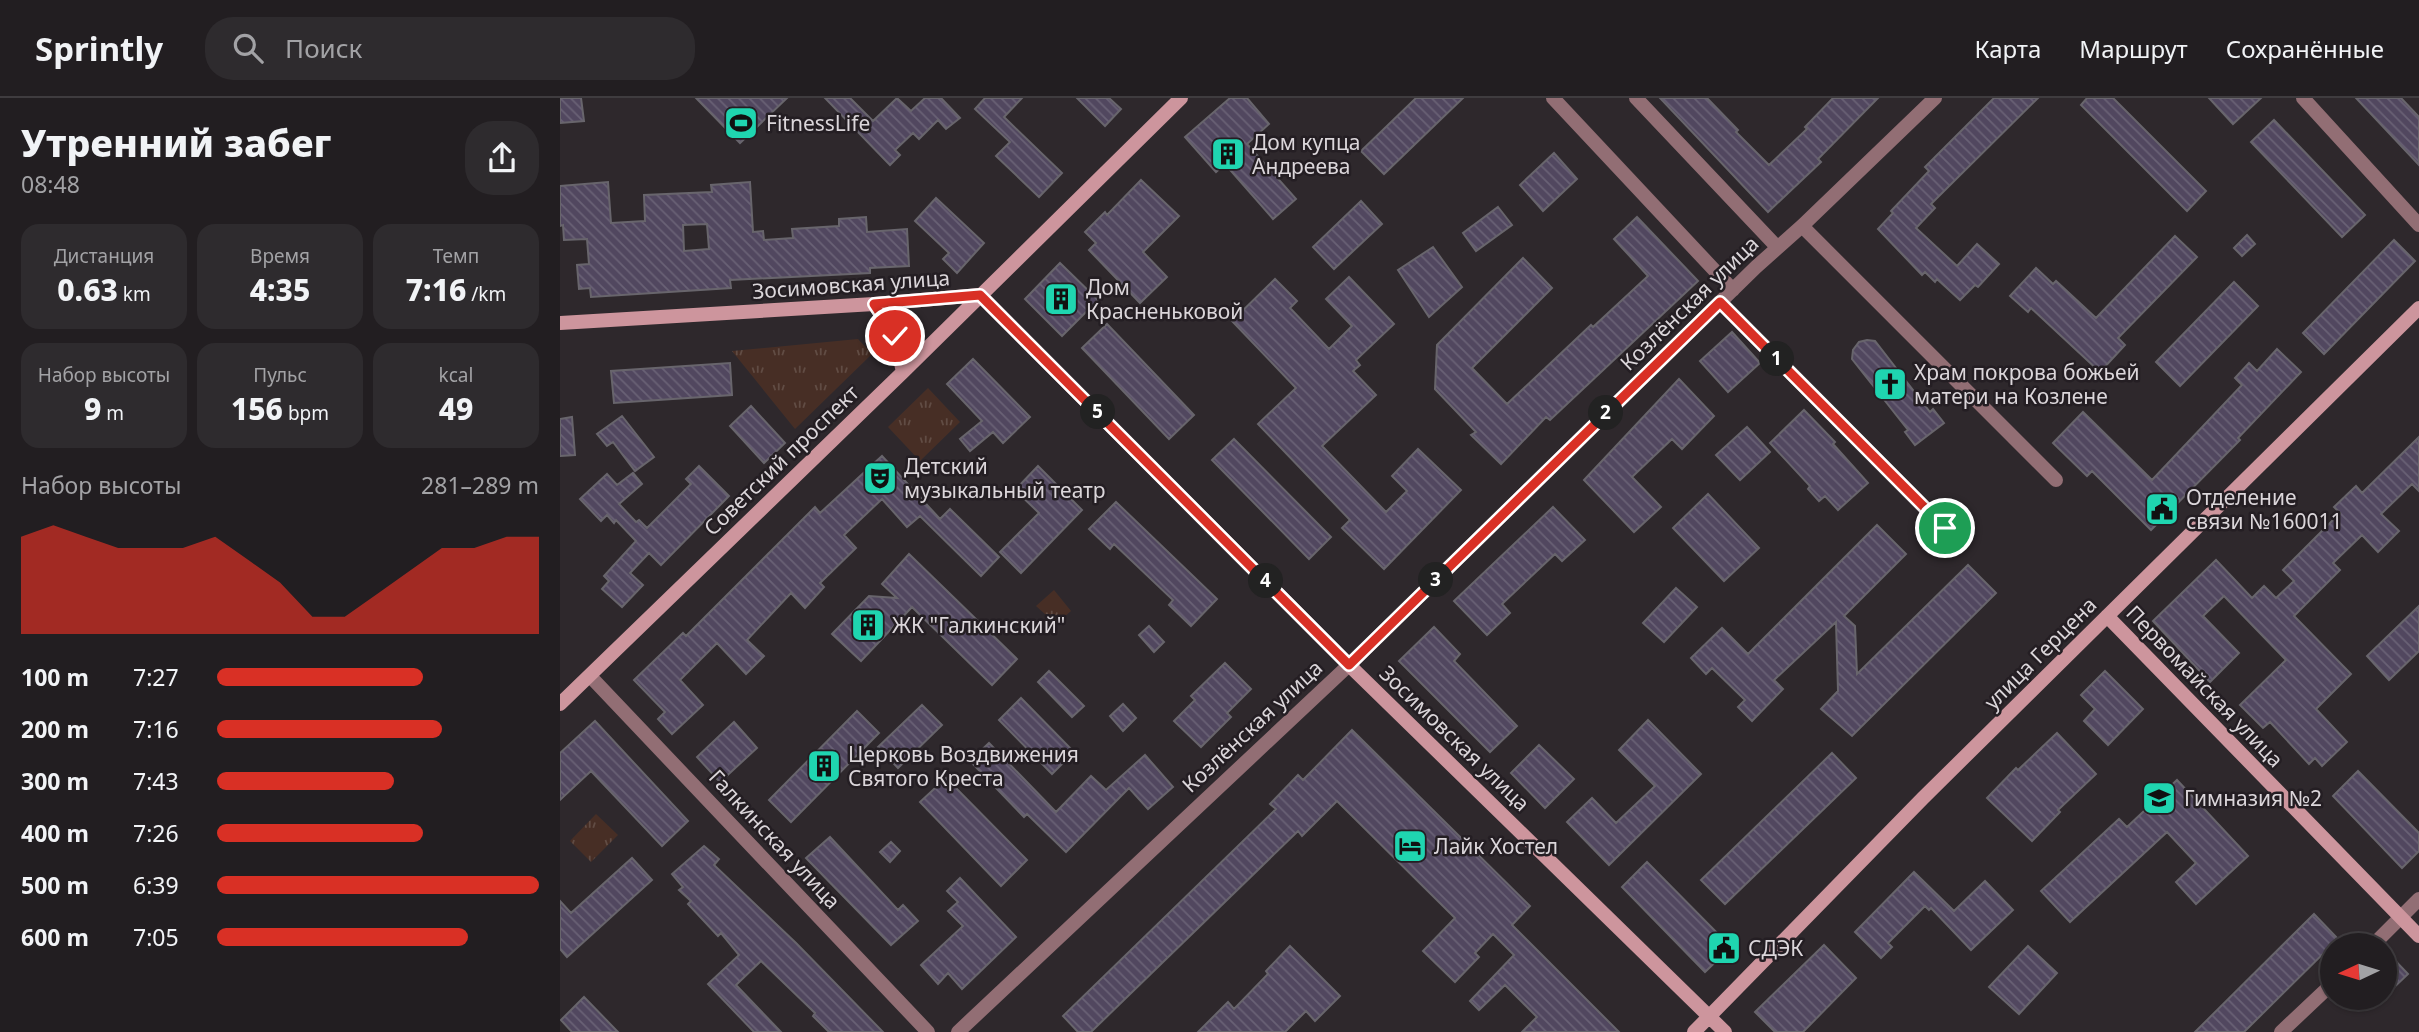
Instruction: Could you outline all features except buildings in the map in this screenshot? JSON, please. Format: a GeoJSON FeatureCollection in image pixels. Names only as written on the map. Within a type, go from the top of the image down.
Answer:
{"type":"FeatureCollection","features":[{"type":"Feature","properties":{"kind":"street","name":"Советский проспект"},"geometry":{"type":"LineString","coordinates":[[560,705],[1181,98]]}},
{"type":"Feature","properties":{"kind":"street"},"geometry":{"type":"LineString","coordinates":[[1553,98],[1733,290]]}},
{"type":"Feature","properties":{"kind":"street"},"geometry":{"type":"LineString","coordinates":[[1636,98],[1777,247]]}},
{"type":"Feature","properties":{"kind":"street","name":"Козлёнская улица"},"geometry":{"type":"LineString","coordinates":[[958,1032],[1349,665],[1720,302],[1934,98]]}},
{"type":"Feature","properties":{"kind":"street"},"geometry":{"type":"LineString","coordinates":[[2303,98],[2419,225]]}},
{"type":"Feature","properties":{"kind":"street"},"geometry":{"type":"LineString","coordinates":[[1802,226],[2056,480]]}},
{"type":"Feature","properties":{"kind":"street","name":"Зосимовская улица"},"geometry":{"type":"LineString","coordinates":[[560,323],[980,295],[1349,665],[1725,1032]]}},
{"type":"Feature","properties":{"kind":"street"},"geometry":{"type":"LineString","coordinates":[[1720,302],[1945,528]]}},
{"type":"Feature","properties":{"kind":"street"},"geometry":{"type":"LineString","coordinates":[[874,304],[895,336],[903,372]]}},
{"type":"Feature","properties":{"kind":"street","name":"улица Герцена"},"geometry":{"type":"LineString","coordinates":[[1694,1032],[1923,798],[2419,308]]}},
{"type":"Feature","properties":{"kind":"street","name":"Первомайская улица"},"geometry":{"type":"LineString","coordinates":[[2107,616],[2419,936]]}},
{"type":"Feature","properties":{"kind":"street","name":"Галкинская улица"},"geometry":{"type":"LineString","coordinates":[[590,676],[928,1032]]}},
{"type":"Feature","properties":{"kind":"street"},"geometry":{"type":"LineString","coordinates":[[2386,933],[2419,899]]}},
{"type":"Feature","properties":{"kind":"street"},"geometry":{"type":"LineString","coordinates":[[2281,1032],[2320,995]]}},
{"type":"Feature","properties":{"kind":"green space"},"geometry":{"type":"Polygon","coordinates":[[[858,339],[872,354],[795,429],[732,351],[858,339]]]}},
{"type":"Feature","properties":{"kind":"green space"},"geometry":{"type":"Polygon","coordinates":[[[928,388],[960,422],[920,461],[888,427],[928,388]]]}},
{"type":"Feature","properties":{"kind":"green space"},"geometry":{"type":"Polygon","coordinates":[[[1054,590],[1071,611],[1056,624],[1036,606],[1054,590]]]}},
{"type":"Feature","properties":{"kind":"green space"},"geometry":{"type":"Polygon","coordinates":[[[596,814],[618,835],[591,862],[570,841],[596,814]]]}},
{"type":"Feature","properties":{"kind":"place","name":"FitnessLife"},"geometry":{"type":"Point","coordinates":[741,123]}},
{"type":"Feature","properties":{"kind":"place","name":"Дом купца Андреева"},"geometry":{"type":"Point","coordinates":[1228,154]}},
{"type":"Feature","properties":{"kind":"place","name":"Дом Красненьковой"},"geometry":{"type":"Point","coordinates":[1061,299]}},
{"type":"Feature","properties":{"kind":"place","name":"Храм покрова божьей матери на Козлене"},"geometry":{"type":"Point","coordinates":[1890,384]}},
{"type":"Feature","properties":{"kind":"place","name":"Детский музыкальный театр"},"geometry":{"type":"Point","coordinates":[880,478]}},
{"type":"Feature","properties":{"kind":"place","name":"Отделение связи №160011"},"geometry":{"type":"Point","coordinates":[2162,509]}},
{"type":"Feature","properties":{"kind":"place","name":"ЖК \"Галкинский\""},"geometry":{"type":"Point","coordinates":[868,625]}},
{"type":"Feature","properties":{"kind":"place","name":"Церковь Воздвижения Святого Креста"},"geometry":{"type":"Point","coordinates":[824,766]}},
{"type":"Feature","properties":{"kind":"place","name":"Гимназия №2"},"geometry":{"type":"Point","coordinates":[2159,798]}},
{"type":"Feature","properties":{"kind":"place","name":"Лайк Хостел"},"geometry":{"type":"Point","coordinates":[1410,846]}},
{"type":"Feature","properties":{"kind":"place","name":"СДЭК"},"geometry":{"type":"Point","coordinates":[1724,948]}},
{"type":"Feature","properties":{"kind":"route"},"geometry":{"type":"LineString","coordinates":[[895,336],[874,304],[980,295],[1349,665],[1720,302],[1945,528]]}}]}
